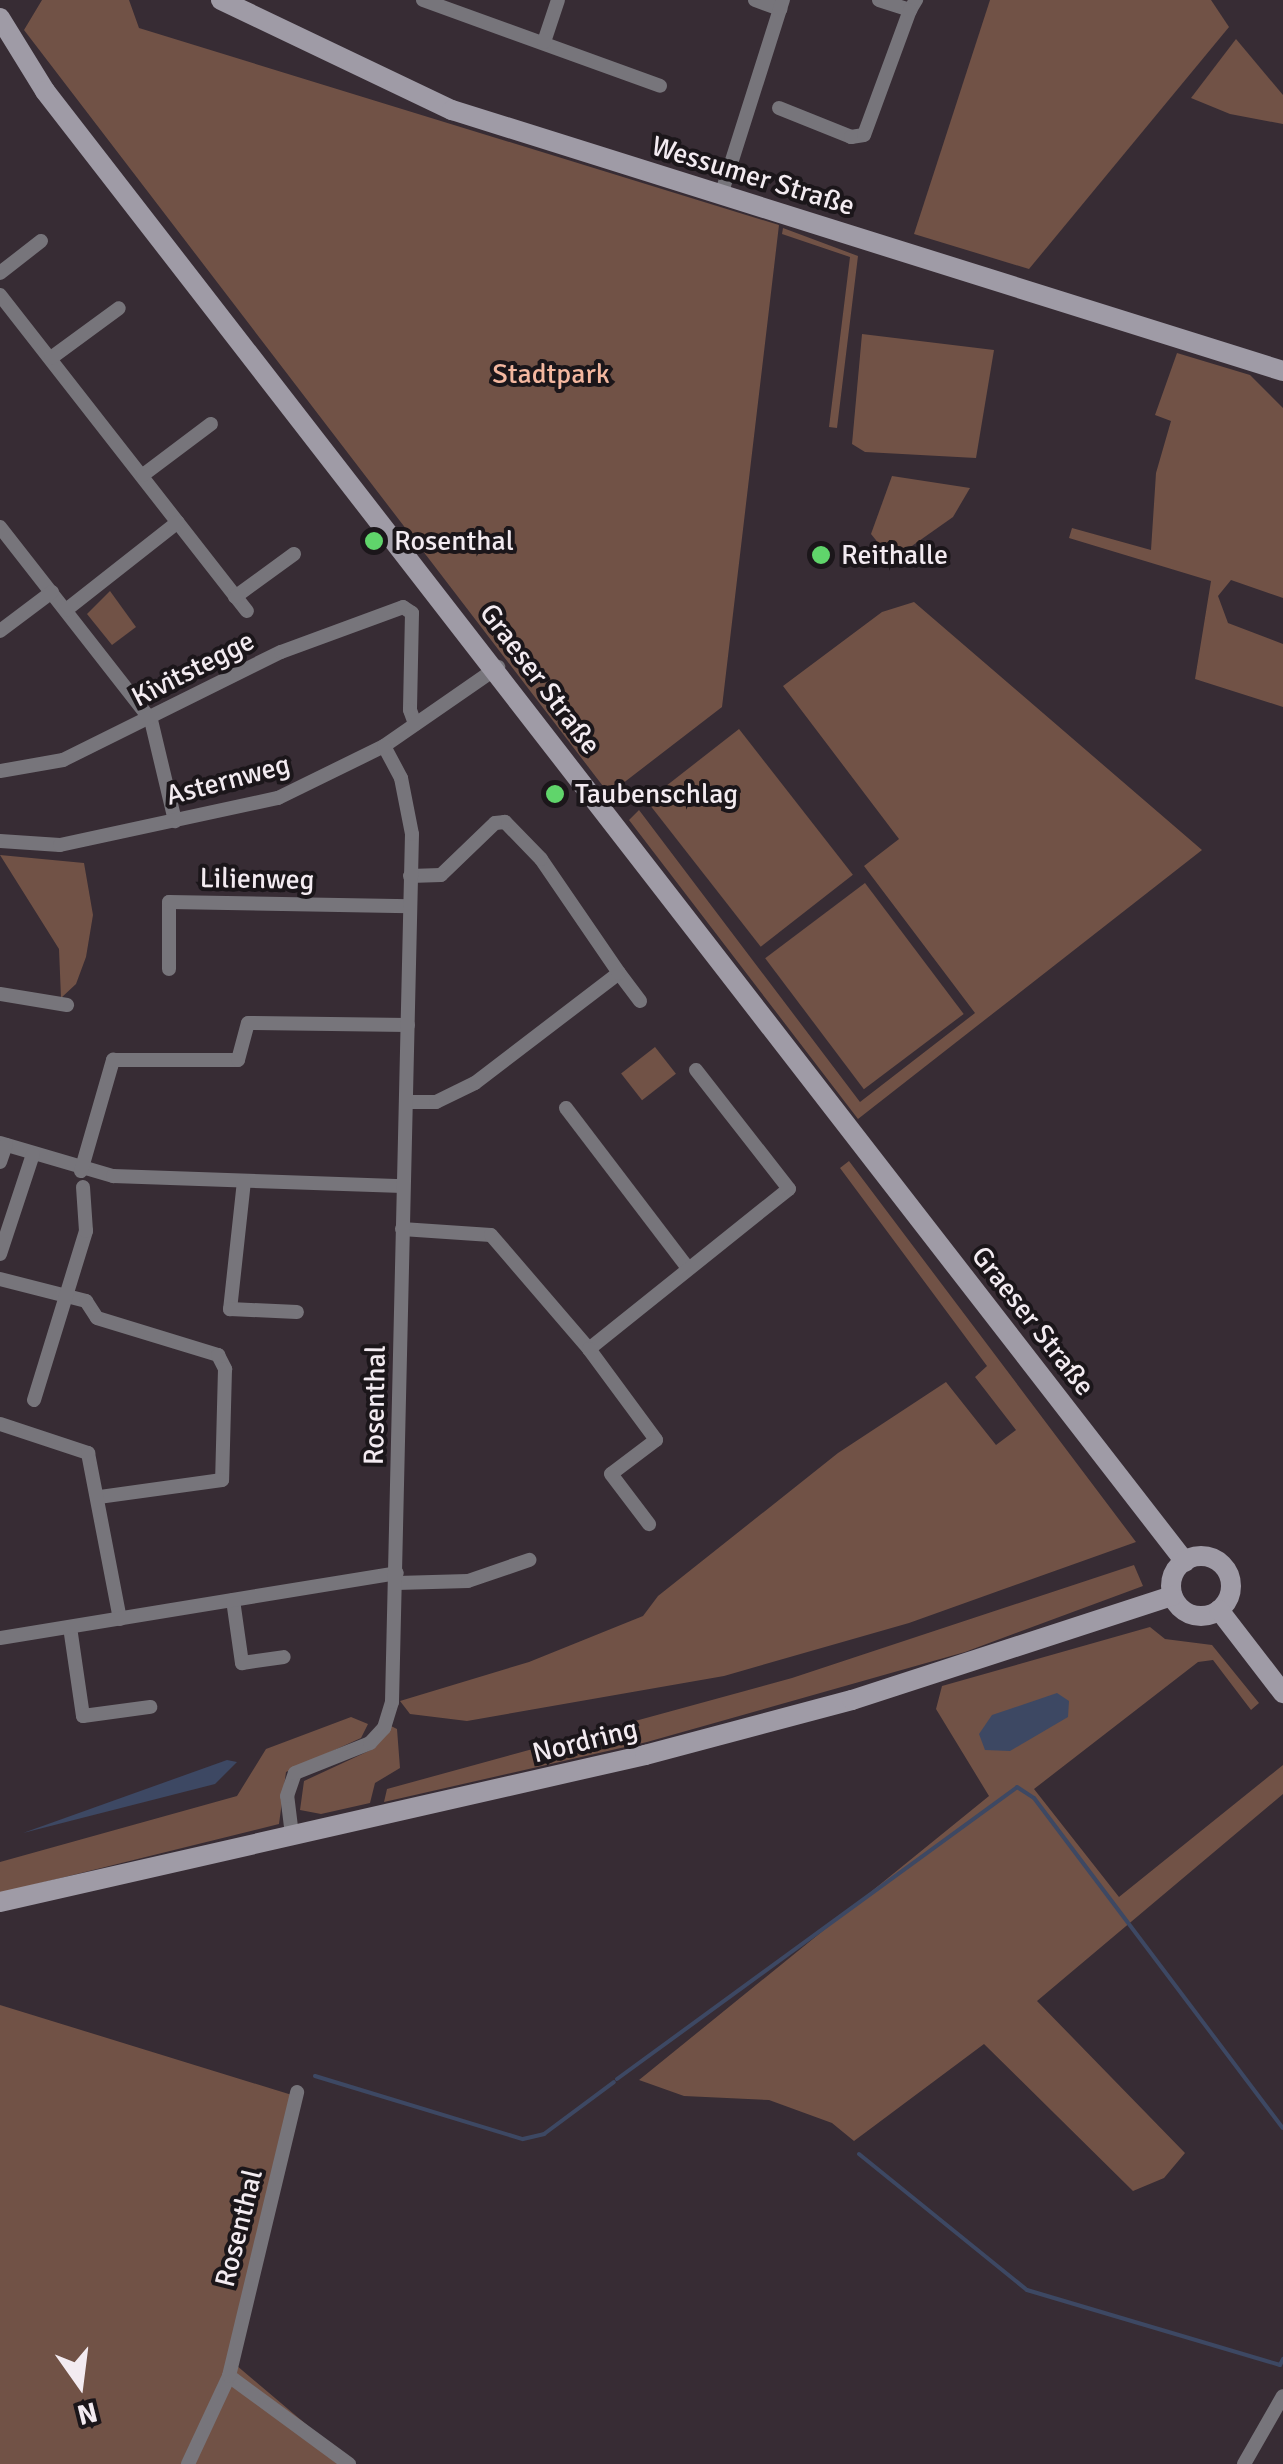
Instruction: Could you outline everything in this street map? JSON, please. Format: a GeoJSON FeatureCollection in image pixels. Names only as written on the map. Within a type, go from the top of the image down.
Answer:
{"type":"FeatureCollection","features":[{"type":"Feature","properties":{"kind":"main road","name":"Wessumer Straße"},"geometry":{"type":"LineString","coordinates":[[221,0],[452,110],[1283,372]]}},
{"type":"Feature","properties":{"kind":"main road","name":"Graeser Straße"},"geometry":{"type":"LineString","coordinates":[[0,18],[45,91],[498,667],[1185,1562]]}},
{"type":"Feature","properties":{"kind":"main road"},"geometry":{"type":"LineString","coordinates":[[1202,1556],[1226,1569],[1230,1596],[1219,1610],[1192,1615],[1173,1596],[1173,1576],[1185,1562],[1202,1556]]}},
{"type":"Feature","properties":{"kind":"main road","name":"Nordring"},"geometry":{"type":"LineString","coordinates":[[0,1902],[532,1782],[833,1705],[1173,1596]]}},
{"type":"Feature","properties":{"kind":"main road"},"geometry":{"type":"LineString","coordinates":[[1219,1610],[1283,1693]]}},
{"type":"Feature","properties":{"kind":"street"},"geometry":{"type":"LineString","coordinates":[[423,0],[660,86]]}},
{"type":"Feature","properties":{"kind":"street"},"geometry":{"type":"LineString","coordinates":[[544,42],[558,0]]}},
{"type":"Feature","properties":{"kind":"street"},"geometry":{"type":"LineString","coordinates":[[720,195],[782,4],[756,0]]}},
{"type":"Feature","properties":{"kind":"street"},"geometry":{"type":"LineString","coordinates":[[779,108],[851,137],[864,134],[913,5],[879,0]]}},
{"type":"Feature","properties":{"kind":"street"},"geometry":{"type":"LineString","coordinates":[[0,273],[41,241]]}},
{"type":"Feature","properties":{"kind":"street"},"geometry":{"type":"LineString","coordinates":[[0,295],[247,611]]}},
{"type":"Feature","properties":{"kind":"street"},"geometry":{"type":"LineString","coordinates":[[51,358],[119,308]]}},
{"type":"Feature","properties":{"kind":"street"},"geometry":{"type":"LineString","coordinates":[[143,475],[211,424]]}},
{"type":"Feature","properties":{"kind":"street"},"geometry":{"type":"LineString","coordinates":[[66,610],[178,522]]}},
{"type":"Feature","properties":{"kind":"street"},"geometry":{"type":"LineString","coordinates":[[0,527],[150,720],[176,821]]}},
{"type":"Feature","properties":{"kind":"street"},"geometry":{"type":"LineString","coordinates":[[235,596],[294,554]]}},
{"type":"Feature","properties":{"kind":"street"},"geometry":{"type":"LineString","coordinates":[[0,630],[52,592]]}},
{"type":"Feature","properties":{"kind":"street","name":"Kivitstegge"},"geometry":{"type":"LineString","coordinates":[[0,771],[62,760],[150,720],[281,652],[409,608],[415,724]]}},
{"type":"Feature","properties":{"kind":"street","name":"Asternweg"},"geometry":{"type":"LineString","coordinates":[[0,841],[60,845],[278,798],[384,746],[498,667]]}},
{"type":"Feature","properties":{"kind":"street","name":"Rosenthal"},"geometry":{"type":"LineString","coordinates":[[292,1835],[287,1796],[296,1773],[370,1744],[389,1717],[397,1578],[410,876],[406,795],[384,746]]}},
{"type":"Feature","properties":{"kind":"street"},"geometry":{"type":"LineString","coordinates":[[410,876],[441,875],[495,822],[505,822],[542,858],[640,1002]]}},
{"type":"Feature","properties":{"kind":"street","name":"Lilienweg"},"geometry":{"type":"LineString","coordinates":[[168,969],[169,902],[410,906]]}},
{"type":"Feature","properties":{"kind":"street"},"geometry":{"type":"LineString","coordinates":[[407,1102],[436,1102],[464,1090],[619,973]]}},
{"type":"Feature","properties":{"kind":"street"},"geometry":{"type":"LineString","coordinates":[[0,994],[67,1005]]}},
{"type":"Feature","properties":{"kind":"street"},"geometry":{"type":"LineString","coordinates":[[81,1170],[113,1060],[238,1060],[248,1023],[408,1025]]}},
{"type":"Feature","properties":{"kind":"street"},"geometry":{"type":"LineString","coordinates":[[589,1349],[789,1188],[696,1070]]}},
{"type":"Feature","properties":{"kind":"street"},"geometry":{"type":"LineString","coordinates":[[566,1108],[688,1268]]}},
{"type":"Feature","properties":{"kind":"street"},"geometry":{"type":"LineString","coordinates":[[0,1162],[3,1144],[81,1170],[403,1186]]}},
{"type":"Feature","properties":{"kind":"street"},"geometry":{"type":"LineString","coordinates":[[0,1254],[33,1154]]}},
{"type":"Feature","properties":{"kind":"street"},"geometry":{"type":"LineString","coordinates":[[244,1181],[230,1309],[296,1312]]}},
{"type":"Feature","properties":{"kind":"street"},"geometry":{"type":"LineString","coordinates":[[34,1400],[86,1232],[82,1187]]}},
{"type":"Feature","properties":{"kind":"street"},"geometry":{"type":"LineString","coordinates":[[402,1229],[491,1236],[589,1349],[656,1440],[611,1474],[649,1524]]}},
{"type":"Feature","properties":{"kind":"street"},"geometry":{"type":"LineString","coordinates":[[0,1278],[86,1301],[97,1318],[204,1347],[218,1355],[224,1369],[222,1480],[100,1497]]}},
{"type":"Feature","properties":{"kind":"street"},"geometry":{"type":"LineString","coordinates":[[0,1424],[80,1446],[88,1453],[100,1497],[120,1619]]}},
{"type":"Feature","properties":{"kind":"street"},"geometry":{"type":"LineString","coordinates":[[0,1638],[397,1578],[468,1581],[529,1560]]}},
{"type":"Feature","properties":{"kind":"street"},"geometry":{"type":"LineString","coordinates":[[232,1600],[242,1664],[284,1657]]}},
{"type":"Feature","properties":{"kind":"street"},"geometry":{"type":"LineString","coordinates":[[70,1627],[83,1716],[150,1707]]}},
{"type":"Feature","properties":{"kind":"street","name":"Rosenthal"},"geometry":{"type":"LineString","coordinates":[[188,2464],[229,2376],[297,2092]]}},
{"type":"Feature","properties":{"kind":"street"},"geometry":{"type":"LineString","coordinates":[[229,2376],[349,2464]]}},
{"type":"Feature","properties":{"kind":"street"},"geometry":{"type":"LineString","coordinates":[[1244,2464],[1283,2396]]}},
{"type":"Feature","properties":{"kind":"green space","name":"Stadtpark"},"geometry":{"type":"Polygon","coordinates":[[[42,0],[129,0],[139,28],[779,225],[722,707],[609,794],[24,30],[42,0]]]}},
{"type":"Feature","properties":{"kind":"green space"},"geometry":{"type":"Polygon","coordinates":[[[990,0],[1211,0],[1229,27],[1029,269],[914,234],[990,0]]]}},
{"type":"Feature","properties":{"kind":"green space"},"geometry":{"type":"Polygon","coordinates":[[[1236,39],[1283,95],[1283,124],[1230,114],[1191,98],[1236,39]]]}},
{"type":"Feature","properties":{"kind":"green space"},"geometry":{"type":"Polygon","coordinates":[[[783,228],[858,256],[837,428],[829,427],[850,257],[782,234],[783,228]]]}},
{"type":"Feature","properties":{"kind":"green space"},"geometry":{"type":"Polygon","coordinates":[[[862,334],[994,350],[976,458],[865,452],[852,444],[862,334]]]}},
{"type":"Feature","properties":{"kind":"green space"},"geometry":{"type":"Polygon","coordinates":[[[1177,353],[1250,375],[1283,408],[1283,598],[1231,580],[1218,596],[1228,623],[1283,644],[1283,707],[1195,679],[1211,581],[1069,538],[1072,528],[1151,550],[1156,473],[1171,421],[1155,415],[1177,353]]]}},
{"type":"Feature","properties":{"kind":"green space"},"geometry":{"type":"Polygon","coordinates":[[[892,476],[970,488],[953,517],[892,560],[871,534],[892,476]]]}},
{"type":"Feature","properties":{"kind":"green space"},"geometry":{"type":"Polygon","coordinates":[[[110,591],[136,627],[112,645],[87,614],[110,591]]]}},
{"type":"Feature","properties":{"kind":"green space"},"geometry":{"type":"Polygon","coordinates":[[[914,602],[1202,850],[858,1119],[629,820],[639,810],[860,1102],[975,1013],[864,866],[899,839],[783,686],[882,612],[914,602]]]}},
{"type":"Feature","properties":{"kind":"green space"},"geometry":{"type":"Polygon","coordinates":[[[739,729],[853,875],[761,947],[647,801],[739,729]]]}},
{"type":"Feature","properties":{"kind":"green space"},"geometry":{"type":"Polygon","coordinates":[[[0,855],[84,863],[93,915],[86,957],[76,984],[61,998],[59,949],[0,855]]]}},
{"type":"Feature","properties":{"kind":"green space"},"geometry":{"type":"Polygon","coordinates":[[[865,883],[964,1014],[864,1089],[765,958],[865,883]]]}},
{"type":"Feature","properties":{"kind":"green space"},"geometry":{"type":"Polygon","coordinates":[[[655,1047],[676,1074],[642,1100],[621,1073],[655,1047]]]}},
{"type":"Feature","properties":{"kind":"green space"},"geometry":{"type":"Polygon","coordinates":[[[849,1161],[1136,1542],[909,1623],[724,1676],[467,1721],[410,1714],[400,1701],[529,1662],[643,1616],[658,1596],[838,1453],[946,1382],[996,1445],[1016,1430],[975,1377],[987,1366],[840,1168],[849,1161]]]}},
{"type":"Feature","properties":{"kind":"green space"},"geometry":{"type":"Polygon","coordinates":[[[1134,1565],[1143,1586],[965,1652],[647,1742],[384,1802],[387,1789],[792,1678],[1134,1565]]]}},
{"type":"Feature","properties":{"kind":"green space"},"geometry":{"type":"Polygon","coordinates":[[[1150,1627],[1165,1639],[1212,1645],[1259,1703],[1251,1710],[1213,1660],[1198,1662],[1034,1789],[1119,1897],[1283,1765],[1283,1794],[1037,2001],[1185,2153],[1164,2178],[1133,2191],[984,2044],[854,2141],[832,2123],[769,2100],[684,2096],[639,2080],[989,1796],[936,1709],[942,1686],[1150,1627]]]}},
{"type":"Feature","properties":{"kind":"green space"},"geometry":{"type":"Polygon","coordinates":[[[351,1717],[368,1724],[361,1738],[286,1772],[279,1824],[0,1893],[0,1862],[237,1796],[266,1749],[351,1717]]]}},
{"type":"Feature","properties":{"kind":"green space"},"geometry":{"type":"Polygon","coordinates":[[[391,1726],[397,1729],[400,1768],[375,1783],[370,1803],[321,1814],[300,1810],[304,1781],[373,1749],[391,1726]]]}},
{"type":"Feature","properties":{"kind":"green space"},"geometry":{"type":"Polygon","coordinates":[[[0,2005],[292,2095],[236,2365],[353,2464],[0,2464],[0,2005]]]}},
{"type":"Feature","properties":{"kind":"water"},"geometry":{"type":"Polygon","coordinates":[[[1057,1693],[1069,1701],[1068,1717],[1010,1751],[985,1750],[979,1734],[992,1715],[1057,1693]]]}},
{"type":"Feature","properties":{"kind":"water"},"geometry":{"type":"Polygon","coordinates":[[[227,1760],[237,1762],[215,1784],[23,1833],[227,1760]]]}},
{"type":"Feature","properties":{"kind":"waterway"},"geometry":{"type":"LineString","coordinates":[[617,2079],[1017,1787],[1034,1798],[1283,2128]]}},
{"type":"Feature","properties":{"kind":"waterway"},"geometry":{"type":"LineString","coordinates":[[315,2076],[523,2139],[544,2134],[614,2082]]}},
{"type":"Feature","properties":{"kind":"waterway"},"geometry":{"type":"LineString","coordinates":[[859,2154],[1027,2290],[1280,2365],[1283,2359]]}},
{"type":"Feature","properties":{"kind":"place","name":"Rosenthal"},"geometry":{"type":"Point","coordinates":[374,541]}},
{"type":"Feature","properties":{"kind":"place","name":"Reithalle"},"geometry":{"type":"Point","coordinates":[821,555]}},
{"type":"Feature","properties":{"kind":"place","name":"Taubenschlag"},"geometry":{"type":"Point","coordinates":[555,794]}}]}
